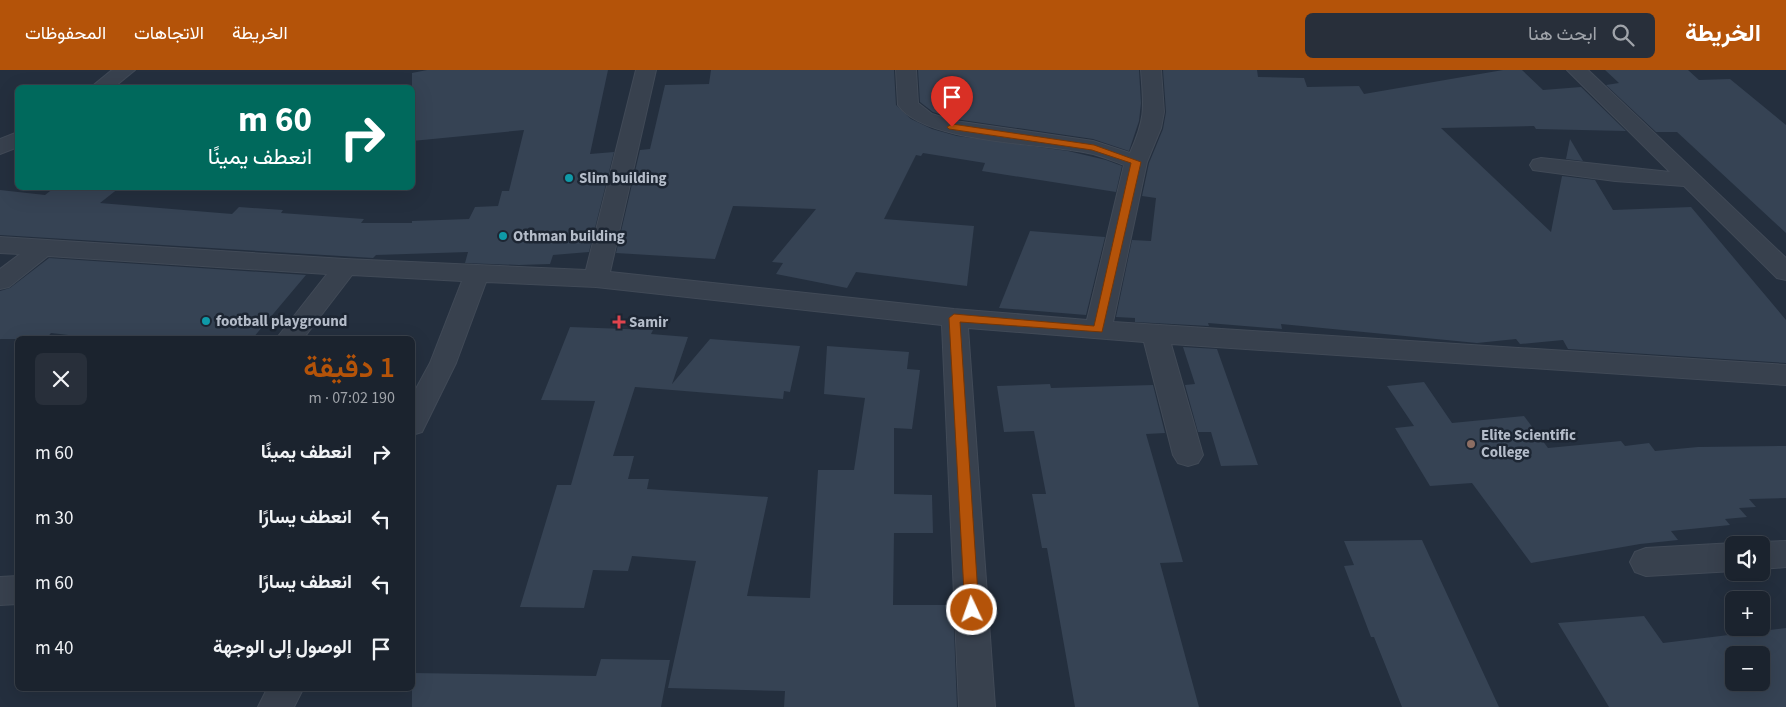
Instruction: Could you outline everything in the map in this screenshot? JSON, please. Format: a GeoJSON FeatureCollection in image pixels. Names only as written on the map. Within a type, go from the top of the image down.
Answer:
{"type":"FeatureCollection","features":[{"type":"Feature","properties":{"kind":"street"},"geometry":{"type":"LineString","coordinates":[[104,85],[125,70]]}},
{"type":"Feature","properties":{"kind":"street"},"geometry":{"type":"LineString","coordinates":[[596,279],[646,70]]}},
{"type":"Feature","properties":{"kind":"street"},"geometry":{"type":"LineString","coordinates":[[906,70],[908,105],[924,118],[952,127],[1094,147],[1136,162]]}},
{"type":"Feature","properties":{"kind":"street"},"geometry":{"type":"LineString","coordinates":[[1098,330],[1136,162],[1151,128],[1154,112],[1150,70]]}},
{"type":"Feature","properties":{"kind":"street"},"geometry":{"type":"LineString","coordinates":[[1577,70],[1786,272]]}},
{"type":"Feature","properties":{"kind":"street"},"geometry":{"type":"LineString","coordinates":[[0,148],[15,140]]}},
{"type":"Feature","properties":{"kind":"street"},"geometry":{"type":"LineString","coordinates":[[1541,164],[1615,174],[1691,180]]}},
{"type":"Feature","properties":{"kind":"street"},"geometry":{"type":"LineString","coordinates":[[0,245],[345,267],[596,279],[954,318],[1098,330],[1786,375]]}},
{"type":"Feature","properties":{"kind":"street"},"geometry":{"type":"LineString","coordinates":[[0,281],[43,248]]}},
{"type":"Feature","properties":{"kind":"street"},"geometry":{"type":"LineString","coordinates":[[291,336],[345,267]]}},
{"type":"Feature","properties":{"kind":"street"},"geometry":{"type":"LineString","coordinates":[[415,418],[443,363],[477,274]]}},
{"type":"Feature","properties":{"kind":"street"},"geometry":{"type":"LineString","coordinates":[[954,318],[978,707]]}},
{"type":"Feature","properties":{"kind":"street"},"geometry":{"type":"LineString","coordinates":[[1155,334],[1188,454]]}},
{"type":"Feature","properties":{"kind":"street"},"geometry":{"type":"LineString","coordinates":[[1770,555],[1786,554]]}},
{"type":"Feature","properties":{"kind":"street"},"geometry":{"type":"LineString","coordinates":[[1646,562],[1725,558]]}},
{"type":"Feature","properties":{"kind":"street"},"geometry":{"type":"LineString","coordinates":[[0,592],[15,590]]}},
{"type":"Feature","properties":{"kind":"street"},"geometry":{"type":"LineString","coordinates":[[276,707],[284,691]]}},
{"type":"Feature","properties":{"kind":"building"},"geometry":{"type":"Polygon","coordinates":[[[427,70],[608,70],[590,154],[614,152],[589,252],[553,255],[550,264],[519,265],[465,263],[468,252],[376,255],[373,258],[0,235],[0,190],[45,195],[51,190],[116,190],[100,203],[232,214],[239,207],[283,210],[281,213],[364,219],[361,223],[412,223],[412,221],[469,219],[475,207],[498,206],[502,191],[509,191],[524,130],[415,141],[415,85],[412,85],[412,73],[427,70]]]}},
{"type":"Feature","properties":{"kind":"building"},"geometry":{"type":"Polygon","coordinates":[[[711,70],[894,70],[896,105],[911,119],[932,129],[957,136],[1068,151],[1106,160],[1122,166],[1116,192],[982,171],[985,163],[923,153],[921,156],[916,155],[884,219],[974,226],[967,286],[856,272],[847,288],[776,274],[783,263],[772,262],[816,209],[733,206],[715,259],[616,253],[640,150],[650,149],[665,85],[709,84],[711,70]]]}},
{"type":"Feature","properties":{"kind":"building"},"geometry":{"type":"Polygon","coordinates":[[[918,70],[1139,70],[1141,103],[1139,121],[1129,151],[1093,139],[955,119],[933,112],[920,102],[918,70]]]}},
{"type":"Feature","properties":{"kind":"building"},"geometry":{"type":"Polygon","coordinates":[[[1163,70],[1257,70],[1258,77],[1304,78],[1307,87],[1359,86],[1364,94],[1503,70],[1522,70],[1543,90],[1581,87],[1626,131],[1536,129],[1534,126],[1441,128],[1551,232],[1562,176],[1595,180],[1613,210],[1691,207],[1786,320],[1786,363],[1568,349],[1563,340],[1520,344],[1516,339],[1477,343],[1281,324],[1282,329],[1208,323],[1209,326],[1135,322],[1135,318],[1116,317],[1132,240],[1151,241],[1156,198],[1142,196],[1149,163],[1163,129],[1166,112],[1163,70]]]}},
{"type":"Feature","properties":{"kind":"building"},"geometry":{"type":"Polygon","coordinates":[[[1605,70],[1688,70],[1699,80],[1730,79],[1786,125],[1786,233],[1677,132],[1656,132],[1606,85],[1619,83],[1605,70]]]}},
{"type":"Feature","properties":{"kind":"building"},"geometry":{"type":"Polygon","coordinates":[[[1570,139],[1583,161],[1566,159],[1570,139]]]}},
{"type":"Feature","properties":{"kind":"building"},"geometry":{"type":"Polygon","coordinates":[[[1030,231],[1105,237],[1086,315],[999,308],[1030,231]]]}},
{"type":"Feature","properties":{"kind":"building"},"geometry":{"type":"Polygon","coordinates":[[[49,258],[306,275],[255,336],[77,336],[51,333],[48,336],[15,336],[15,339],[0,339],[0,291],[10,288],[49,258]]]}},
{"type":"Feature","properties":{"kind":"building"},"geometry":{"type":"Polygon","coordinates":[[[570,327],[653,330],[651,334],[688,337],[672,384],[710,339],[800,346],[790,392],[784,391],[783,399],[635,387],[613,456],[634,456],[628,479],[649,479],[647,489],[768,497],[747,596],[810,598],[818,470],[854,470],[865,398],[824,394],[827,346],[909,352],[907,369],[920,370],[912,429],[894,428],[894,494],[932,495],[933,533],[894,533],[893,605],[953,605],[957,707],[784,707],[785,691],[668,688],[696,561],[632,556],[628,571],[593,570],[584,608],[520,607],[557,485],[571,485],[595,401],[541,400],[570,327]]]}},
{"type":"Feature","properties":{"kind":"building"},"geometry":{"type":"Polygon","coordinates":[[[1183,347],[1217,349],[1258,465],[1221,466],[1211,432],[1198,432],[1185,385],[1195,384],[1183,347]]]}},
{"type":"Feature","properties":{"kind":"building"},"geometry":{"type":"Polygon","coordinates":[[[1424,382],[1452,423],[1524,416],[1548,448],[1621,441],[1625,446],[1649,443],[1655,451],[1698,447],[1786,446],[1786,498],[1749,499],[1756,507],[1739,508],[1747,517],[1725,519],[1730,525],[1671,531],[1678,540],[1640,544],[1531,563],[1472,483],[1430,486],[1395,428],[1414,426],[1387,386],[1424,382]]]}},
{"type":"Feature","properties":{"kind":"building"},"geometry":{"type":"Polygon","coordinates":[[[1050,384],[1051,388],[1153,385],[1165,433],[1146,434],[1183,562],[1160,563],[1199,707],[1075,707],[1047,548],[1042,548],[1032,494],[1046,494],[1034,431],[1004,432],[997,386],[1050,384]]]}},
{"type":"Feature","properties":{"kind":"building"},"geometry":{"type":"Polygon","coordinates":[[[1422,540],[1499,707],[1402,707],[1374,637],[1371,637],[1344,566],[1354,565],[1344,541],[1422,540]]]}},
{"type":"Feature","properties":{"kind":"building"},"geometry":{"type":"Polygon","coordinates":[[[1644,616],[1663,643],[1725,635],[1770,636],[1770,630],[1786,628],[1786,707],[1609,707],[1558,623],[1644,616]]]}},
{"type":"Feature","properties":{"kind":"building"},"geometry":{"type":"Polygon","coordinates":[[[601,659],[670,660],[661,707],[412,707],[412,691],[415,691],[415,673],[596,676],[601,659]]]}},
{"type":"Feature","properties":{"kind":"place","name":"Slim building"},"geometry":{"type":"Point","coordinates":[569,178]}},
{"type":"Feature","properties":{"kind":"place","name":"Othman building"},"geometry":{"type":"Point","coordinates":[503,236]}},
{"type":"Feature","properties":{"kind":"place","name":"football playground"},"geometry":{"type":"Point","coordinates":[206,321]}},
{"type":"Feature","properties":{"kind":"place","name":"Samir"},"geometry":{"type":"Point","coordinates":[619,322]}},
{"type":"Feature","properties":{"kind":"place","name":"Elite Scientific College"},"geometry":{"type":"Point","coordinates":[1471,444]}},
{"type":"Feature","properties":{"kind":"route"},"geometry":{"type":"LineString","coordinates":[[952,127],[1094,147],[1136,162],[1098,330],[954,318],[972,610]]}}]}
